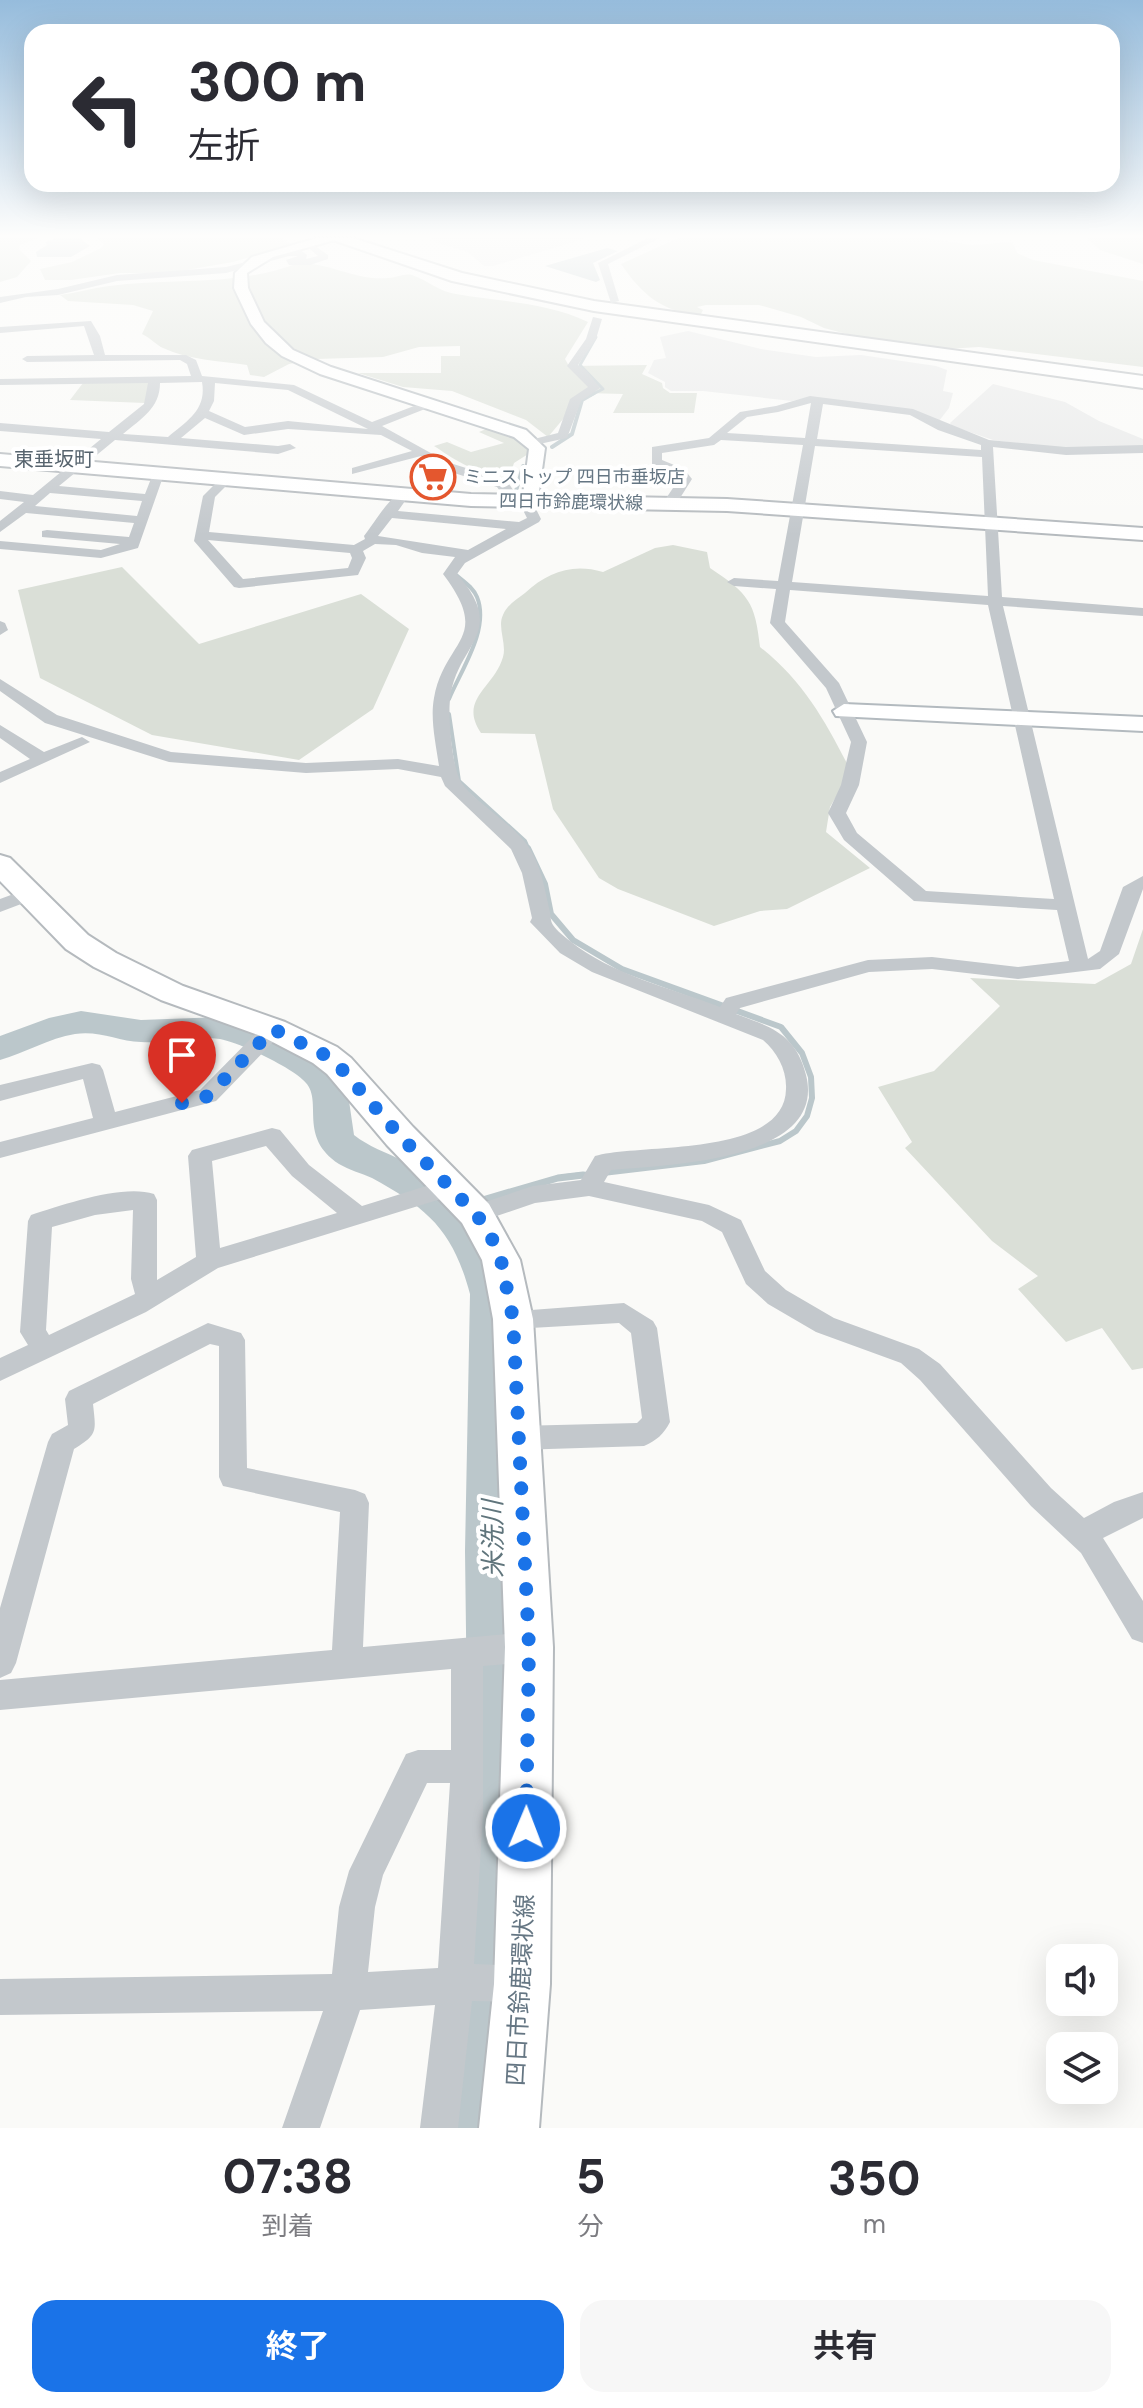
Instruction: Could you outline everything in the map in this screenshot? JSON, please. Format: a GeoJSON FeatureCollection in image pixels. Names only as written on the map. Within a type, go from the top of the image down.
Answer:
{"type":"FeatureCollection","features":[{"type":"Feature","properties":{"kind":"highway"},"geometry":{"type":"LineString","coordinates":[[817,337],[1143,391]]}},
{"type":"Feature","properties":{"kind":"highway"},"geometry":{"type":"LineString","coordinates":[[849,342],[1143,379]]}},
{"type":"Feature","properties":{"kind":"main road","name":"四日市鈴鹿環状線"},"geometry":{"type":"LineString","coordinates":[[0,460],[524,502],[670,503],[1143,534]]}},
{"type":"Feature","properties":{"kind":"main road","name":"四日市鈴鹿環状線"},"geometry":{"type":"LineString","coordinates":[[0,864],[15,900],[105,960],[264,1038],[325,1055],[339,1066],[489,1232],[501,1260],[513,1319],[522,1648],[518,1984],[514,2098],[509,2128]]}},
{"type":"Feature","properties":{"kind":"street"},"geometry":{"type":"LineString","coordinates":[[0,399],[16,382],[21,337]]}},
{"type":"Feature","properties":{"kind":"street"},"geometry":{"type":"LineString","coordinates":[[50,337],[100,358],[182,357],[192,362],[197,379]]}},
{"type":"Feature","properties":{"kind":"street"},"geometry":{"type":"LineString","coordinates":[[95,337],[100,358]]}},
{"type":"Feature","properties":{"kind":"street"},"geometry":{"type":"LineString","coordinates":[[270,337],[295,360],[390,389],[426,405],[509,429],[534,443],[563,435],[576,399],[594,388],[582,372],[572,366],[592,337]]}},
{"type":"Feature","properties":{"kind":"street"},"geometry":{"type":"LineString","coordinates":[[0,382],[213,379],[290,387],[374,425],[443,465],[502,484],[524,502],[535,517],[465,554],[452,571],[474,607],[465,652],[442,698],[448,773],[456,788],[508,834],[522,851],[536,886],[542,918],[540,922],[561,945],[599,968],[727,1012],[771,1035],[789,1056],[798,1088],[797,1098],[785,1121],[775,1130],[733,1143],[672,1155],[603,1162],[594,1179]]}},
{"type":"Feature","properties":{"kind":"street"},"geometry":{"type":"LineString","coordinates":[[171,441],[203,413],[211,400],[208,382],[213,379]]}},
{"type":"Feature","properties":{"kind":"street"},"geometry":{"type":"LineString","coordinates":[[0,529],[149,406],[154,393],[154,380]]}},
{"type":"Feature","properties":{"kind":"street"},"geometry":{"type":"LineString","coordinates":[[670,503],[686,479],[680,472],[656,462],[655,452],[714,441],[744,414],[778,409],[805,399],[913,412],[987,448]]}},
{"type":"Feature","properties":{"kind":"street"},"geometry":{"type":"LineString","coordinates":[[818,399],[777,623],[833,686],[859,742],[850,785],[837,813],[850,836],[915,894],[1066,905]]}},
{"type":"Feature","properties":{"kind":"street"},"geometry":{"type":"LineString","coordinates":[[374,425],[426,405]]}},
{"type":"Feature","properties":{"kind":"street"},"geometry":{"type":"LineString","coordinates":[[203,413],[244,431],[288,425],[389,433]]}},
{"type":"Feature","properties":{"kind":"street"},"geometry":{"type":"LineString","coordinates":[[0,427],[292,449],[276,427]]}},
{"type":"Feature","properties":{"kind":"street"},"geometry":{"type":"LineString","coordinates":[[716,436],[1066,451],[1143,449]]}},
{"type":"Feature","properties":{"kind":"street"},"geometry":{"type":"LineString","coordinates":[[524,502],[537,463],[534,443]]}},
{"type":"Feature","properties":{"kind":"street"},"geometry":{"type":"LineString","coordinates":[[987,448],[995,602],[1080,966]]}},
{"type":"Feature","properties":{"kind":"street"},"geometry":{"type":"LineString","coordinates":[[356,471],[423,452]]}},
{"type":"Feature","properties":{"kind":"street"},"geometry":{"type":"LineString","coordinates":[[0,545],[101,554],[133,545],[158,474]]}},
{"type":"Feature","properties":{"kind":"street"},"geometry":{"type":"LineString","coordinates":[[227,479],[209,496],[201,541],[239,584],[353,572],[359,558],[356,549]]}},
{"type":"Feature","properties":{"kind":"street"},"geometry":{"type":"LineString","coordinates":[[46,489],[148,498]]}},
{"type":"Feature","properties":{"kind":"street"},"geometry":{"type":"LineString","coordinates":[[373,540],[371,536],[404,494]]}},
{"type":"Feature","properties":{"kind":"street"},"geometry":{"type":"LineString","coordinates":[[0,495],[35,499]]}},
{"type":"Feature","properties":{"kind":"street"},"geometry":{"type":"LineString","coordinates":[[23,509],[141,520]]}},
{"type":"Feature","properties":{"kind":"street"},"geometry":{"type":"LineString","coordinates":[[388,514],[519,526]]}},
{"type":"Feature","properties":{"kind":"street"},"geometry":{"type":"LineString","coordinates":[[0,529],[134,541]]}},
{"type":"Feature","properties":{"kind":"street"},"geometry":{"type":"LineString","coordinates":[[202,535],[356,549],[373,540],[397,541],[422,549],[465,554]]}},
{"type":"Feature","properties":{"kind":"street"},"geometry":{"type":"LineString","coordinates":[[276,541],[307,577]]}},
{"type":"Feature","properties":{"kind":"street"},"geometry":{"type":"LineString","coordinates":[[734,582],[1143,612]]}},
{"type":"Feature","properties":{"kind":"street"},"geometry":{"type":"LineString","coordinates":[[0,684],[51,719],[169,757],[306,768],[398,764],[448,773]]}},
{"type":"Feature","properties":{"kind":"street"},"geometry":{"type":"LineString","coordinates":[[844,711],[1143,724]]}},
{"type":"Feature","properties":{"kind":"street"},"geometry":{"type":"LineString","coordinates":[[3,724],[42,759]]}},
{"type":"Feature","properties":{"kind":"street"},"geometry":{"type":"LineString","coordinates":[[0,778],[82,742]]}},
{"type":"Feature","properties":{"kind":"street"},"geometry":{"type":"LineString","coordinates":[[727,1012],[868,966],[932,963],[1018,973],[1093,965],[1109,954],[1133,887],[1143,882]]}},
{"type":"Feature","properties":{"kind":"street"},"geometry":{"type":"LineString","coordinates":[[0,1150],[208,1096],[264,1038]]}},
{"type":"Feature","properties":{"kind":"street"},"geometry":{"type":"LineString","coordinates":[[0,1093],[92,1070],[106,1123]]}},
{"type":"Feature","properties":{"kind":"street"},"geometry":{"type":"LineString","coordinates":[[209,1261],[200,1156],[272,1136],[284,1155],[327,1194],[359,1216]]}},
{"type":"Feature","properties":{"kind":"street"},"geometry":{"type":"LineString","coordinates":[[0,1370],[149,1298],[209,1261],[407,1202],[465,1204],[533,1195],[594,1179],[709,1214],[732,1226],[762,1286],[825,1325],[910,1356],[930,1372],[1041,1497],[1091,1544],[1143,1629]]}},
{"type":"Feature","properties":{"kind":"street"},"geometry":{"type":"LineString","coordinates":[[44,1348],[33,1332],[40,1221],[95,1206],[145,1200],[144,1279],[149,1298]]}},
{"type":"Feature","properties":{"kind":"street"},"geometry":{"type":"LineString","coordinates":[[513,1319],[624,1313],[644,1328],[656,1422],[644,1434],[517,1438]]}},
{"type":"Feature","properties":{"kind":"street"},"geometry":{"type":"LineString","coordinates":[[0,1663],[62,1442],[82,1430],[79,1399],[208,1333],[232,1340],[233,1477],[355,1503],[347,1662]]}},
{"type":"Feature","properties":{"kind":"street"},"geometry":{"type":"LineString","coordinates":[[1081,1535],[1124,1511],[1143,1505]]}},
{"type":"Feature","properties":{"kind":"street"},"geometry":{"type":"LineString","coordinates":[[0,1695],[522,1648]]}},
{"type":"Feature","properties":{"kind":"street"},"geometry":{"type":"LineString","coordinates":[[439,2128],[454,2001],[466,1813],[467,1653]]}},
{"type":"Feature","properties":{"kind":"street"},"geometry":{"type":"LineString","coordinates":[[301,2128],[348,1992],[357,1907],[366,1871],[418,1766],[465,1767]]}},
{"type":"Feature","properties":{"kind":"street"},"geometry":{"type":"LineString","coordinates":[[0,1997],[348,1992],[436,1987],[455,1982],[518,1984]]}},
{"type":"Feature","properties":{"kind":"shaded area"},"geometry":{"type":"Polygon","coordinates":[[[148,337],[578,337],[565,359],[569,366],[647,365],[642,374],[662,383],[670,393],[697,393],[694,413],[613,413],[623,394],[585,393],[548,437],[526,420],[452,391],[403,387],[358,373],[441,373],[441,356],[460,356],[460,346],[419,347],[383,357],[316,359],[289,364],[264,377],[250,375],[247,365],[194,358],[160,347],[148,337]]]}},
{"type":"Feature","properties":{"kind":"shaded area"},"geometry":{"type":"Polygon","coordinates":[[[660,337],[714,337],[761,349],[816,357],[861,355],[947,370],[943,391],[953,393],[949,408],[939,421],[921,413],[811,397],[792,401],[703,391],[671,391],[665,387],[665,382],[648,373],[654,360],[666,358],[660,337]]]}},
{"type":"Feature","properties":{"kind":"shaded area"},"geometry":{"type":"Polygon","coordinates":[[[859,337],[1143,337],[1143,367],[979,347],[946,349],[859,337]]]}},
{"type":"Feature","properties":{"kind":"shaded area"},"geometry":{"type":"Polygon","coordinates":[[[150,382],[145,403],[70,400],[83,383],[150,382]]]}},
{"type":"Feature","properties":{"kind":"shaded area"},"geometry":{"type":"Polygon","coordinates":[[[993,384],[1065,402],[1099,421],[1143,439],[1143,447],[1064,450],[993,440],[952,426],[950,423],[993,384]]]}},
{"type":"Feature","properties":{"kind":"shaded area"},"geometry":{"type":"Polygon","coordinates":[[[491,427],[536,449],[514,463],[511,472],[491,474],[471,468],[434,446],[447,442],[471,452],[504,443],[479,432],[491,427]]]}},
{"type":"Feature","properties":{"kind":"shaded area"},"geometry":{"type":"Polygon","coordinates":[[[673,545],[707,552],[710,568],[734,585],[748,600],[756,619],[760,647],[790,675],[823,719],[851,771],[830,807],[826,832],[870,868],[787,909],[760,911],[714,926],[618,889],[599,878],[553,809],[535,734],[481,733],[473,711],[475,702],[499,668],[503,657],[501,620],[512,602],[561,571],[592,569],[603,572],[655,548],[673,545]]]}},
{"type":"Feature","properties":{"kind":"shaded area"},"geometry":{"type":"Polygon","coordinates":[[[122,567],[199,644],[361,594],[409,629],[373,709],[299,760],[152,735],[40,678],[18,590],[122,567]]]}},
{"type":"Feature","properties":{"kind":"shaded area"},"geometry":{"type":"Polygon","coordinates":[[[1143,929],[1143,1368],[1132,1370],[1102,1328],[1066,1342],[1018,1289],[1038,1276],[992,1241],[905,1148],[912,1142],[878,1087],[934,1071],[1000,1006],[970,978],[1095,984],[1131,964],[1143,929]]]}},
{"type":"Feature","properties":{"kind":"waterway"},"geometry":{"type":"LineString","coordinates":[[591,395],[603,389],[580,365],[596,337]]}},
{"type":"Feature","properties":{"kind":"waterway"},"geometry":{"type":"LineString","coordinates":[[552,447],[572,434],[582,400],[594,393]]}},
{"type":"Feature","properties":{"kind":"waterway"},"geometry":{"type":"LineString","coordinates":[[520,495],[516,491],[523,466]]}},
{"type":"Feature","properties":{"kind":"waterway"},"geometry":{"type":"LineString","coordinates":[[449,699],[472,649],[480,622],[475,593],[455,574]]}},
{"type":"Feature","properties":{"kind":"waterway"},"geometry":{"type":"LineString","coordinates":[[449,714],[459,781],[525,841],[529,850]]}},
{"type":"Feature","properties":{"kind":"waterway"},"geometry":{"type":"LineString","coordinates":[[528,848],[545,884],[551,914],[573,940],[622,969],[781,1027],[802,1053],[811,1077],[812,1098],[807,1116],[796,1131],[780,1141],[704,1161],[603,1173]]}},
{"type":"Feature","properties":{"kind":"waterway","name":"米洗川"},"geometry":{"type":"LineString","coordinates":[[0,1048],[51,1029],[81,1022],[141,1031],[221,1028],[256,1040],[319,1074],[330,1094],[331,1125],[340,1144],[352,1154],[407,1181],[442,1205],[455,1218],[476,1250],[491,1294],[489,1551],[495,1792],[470,2128]]}},
{"type":"Feature","properties":{"kind":"waterway"},"geometry":{"type":"LineString","coordinates":[[575,1176],[592,1174]]}},
{"type":"Feature","properties":{"kind":"waterway"},"geometry":{"type":"LineString","coordinates":[[575,1176],[583,1175]]}},
{"type":"Feature","properties":{"kind":"waterway"},"geometry":{"type":"LineString","coordinates":[[479,1201],[575,1176]]}},
{"type":"Feature","properties":{"kind":"waterway"},"geometry":{"type":"LineString","coordinates":[[566,1177],[575,1176]]}},
{"type":"Feature","properties":{"kind":"place","name":"ミニストップ 四日市垂坂店"},"geometry":{"type":"Point","coordinates":[433,477]}},
{"type":"Feature","properties":{"kind":"district","name":"東垂坂町"},"geometry":{"type":"Point","coordinates":[54,459]}},
{"type":"Feature","properties":{"kind":"route"},"geometry":{"type":"LineString","coordinates":[[182,1103],[208,1096],[273,1029],[325,1055],[339,1066],[400,1136],[474,1211],[489,1232],[501,1260],[513,1319],[529,1647],[526,1828]]}}]}
